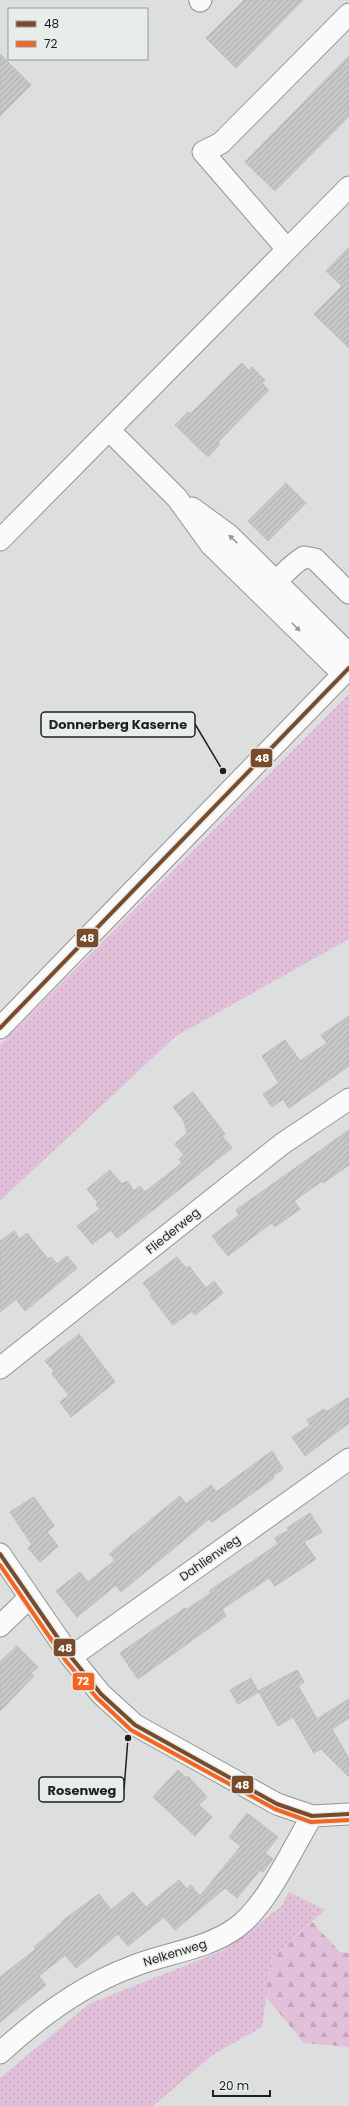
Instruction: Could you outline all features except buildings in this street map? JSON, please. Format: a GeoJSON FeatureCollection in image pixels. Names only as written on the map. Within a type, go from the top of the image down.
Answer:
{"type":"FeatureCollection","features":[{"type":"Feature","properties":{"kind":"street"},"geometry":{"type":"LineString","coordinates":[[287,250],[203,152],[221,143],[349,14]]}},
{"type":"Feature","properties":{"kind":"street"},"geometry":{"type":"LineString","coordinates":[[4,527],[109,430],[349,187]]}},
{"type":"Feature","properties":{"kind":"street"},"geometry":{"type":"LineString","coordinates":[[0,1028],[346,671],[211,545],[177,498],[109,430]]}},
{"type":"Feature","properties":{"kind":"street"},"geometry":{"type":"LineString","coordinates":[[177,498],[225,531],[349,654]]}},
{"type":"Feature","properties":{"kind":"street"},"geometry":{"type":"LineString","coordinates":[[277,608],[272,596],[277,582],[304,557],[315,559],[349,593]]}},
{"type":"Feature","properties":{"kind":"street","name":"Fliederweg"},"geometry":{"type":"LineString","coordinates":[[0,1368],[282,1144],[349,1099]]}},
{"type":"Feature","properties":{"kind":"street","name":"Dahlienweg"},"geometry":{"type":"LineString","coordinates":[[71,1657],[349,1459]]}},
{"type":"Feature","properties":{"kind":"street"},"geometry":{"type":"LineString","coordinates":[[0,1554],[71,1657],[101,1694],[136,1725],[277,1804],[312,1816],[349,1814]]}},
{"type":"Feature","properties":{"kind":"street"},"geometry":{"type":"LineString","coordinates":[[0,1626],[29,1598]]}},
{"type":"Feature","properties":{"kind":"street","name":"Nelkenweg"},"geometry":{"type":"LineString","coordinates":[[0,2053],[61,2003],[92,1985],[131,1967],[213,1941],[236,1928],[252,1914],[264,1898],[312,1816]]}},
{"type":"Feature","properties":{"kind":"green space"},"geometry":{"type":"Polygon","coordinates":[[[349,694],[349,939],[176,1036],[0,1201],[0,1045],[349,694]]]}},
{"type":"Feature","properties":{"kind":"green space"},"geometry":{"type":"Polygon","coordinates":[[[289,1892],[325,1910],[272,1957],[262,2027],[214,2054],[153,2106],[0,2106],[0,2078],[89,2004],[222,1951],[282,1906],[289,1892]]]}},
{"type":"Feature","properties":{"kind":"green space"},"geometry":{"type":"Polygon","coordinates":[[[312,1922],[340,1952],[349,1953],[349,2047],[304,2043],[266,1997],[272,1957],[312,1922]]]}},
{"type":"Feature","properties":{"kind":"transit line","name":"48"},"geometry":{"type":"LineString","coordinates":[[0,1028],[349,668]]}},
{"type":"Feature","properties":{"kind":"transit line","name":"48"},"geometry":{"type":"LineString","coordinates":[[0,1554],[71,1657],[101,1694],[135,1725],[277,1804],[312,1816],[349,1814]]}},
{"type":"Feature","properties":{"kind":"transit line","name":"72"},"geometry":{"type":"LineString","coordinates":[[0,1565],[66,1661],[97,1698],[131,1730],[275,1809],[311,1822],[349,1820]]}},
{"type":"Feature","properties":{"kind":"place","name":"Donnerberg Kaserne"},"geometry":{"type":"Point","coordinates":[223,771]}},
{"type":"Feature","properties":{"kind":"place","name":"Rosenweg"},"geometry":{"type":"Point","coordinates":[128,1738]}}]}
